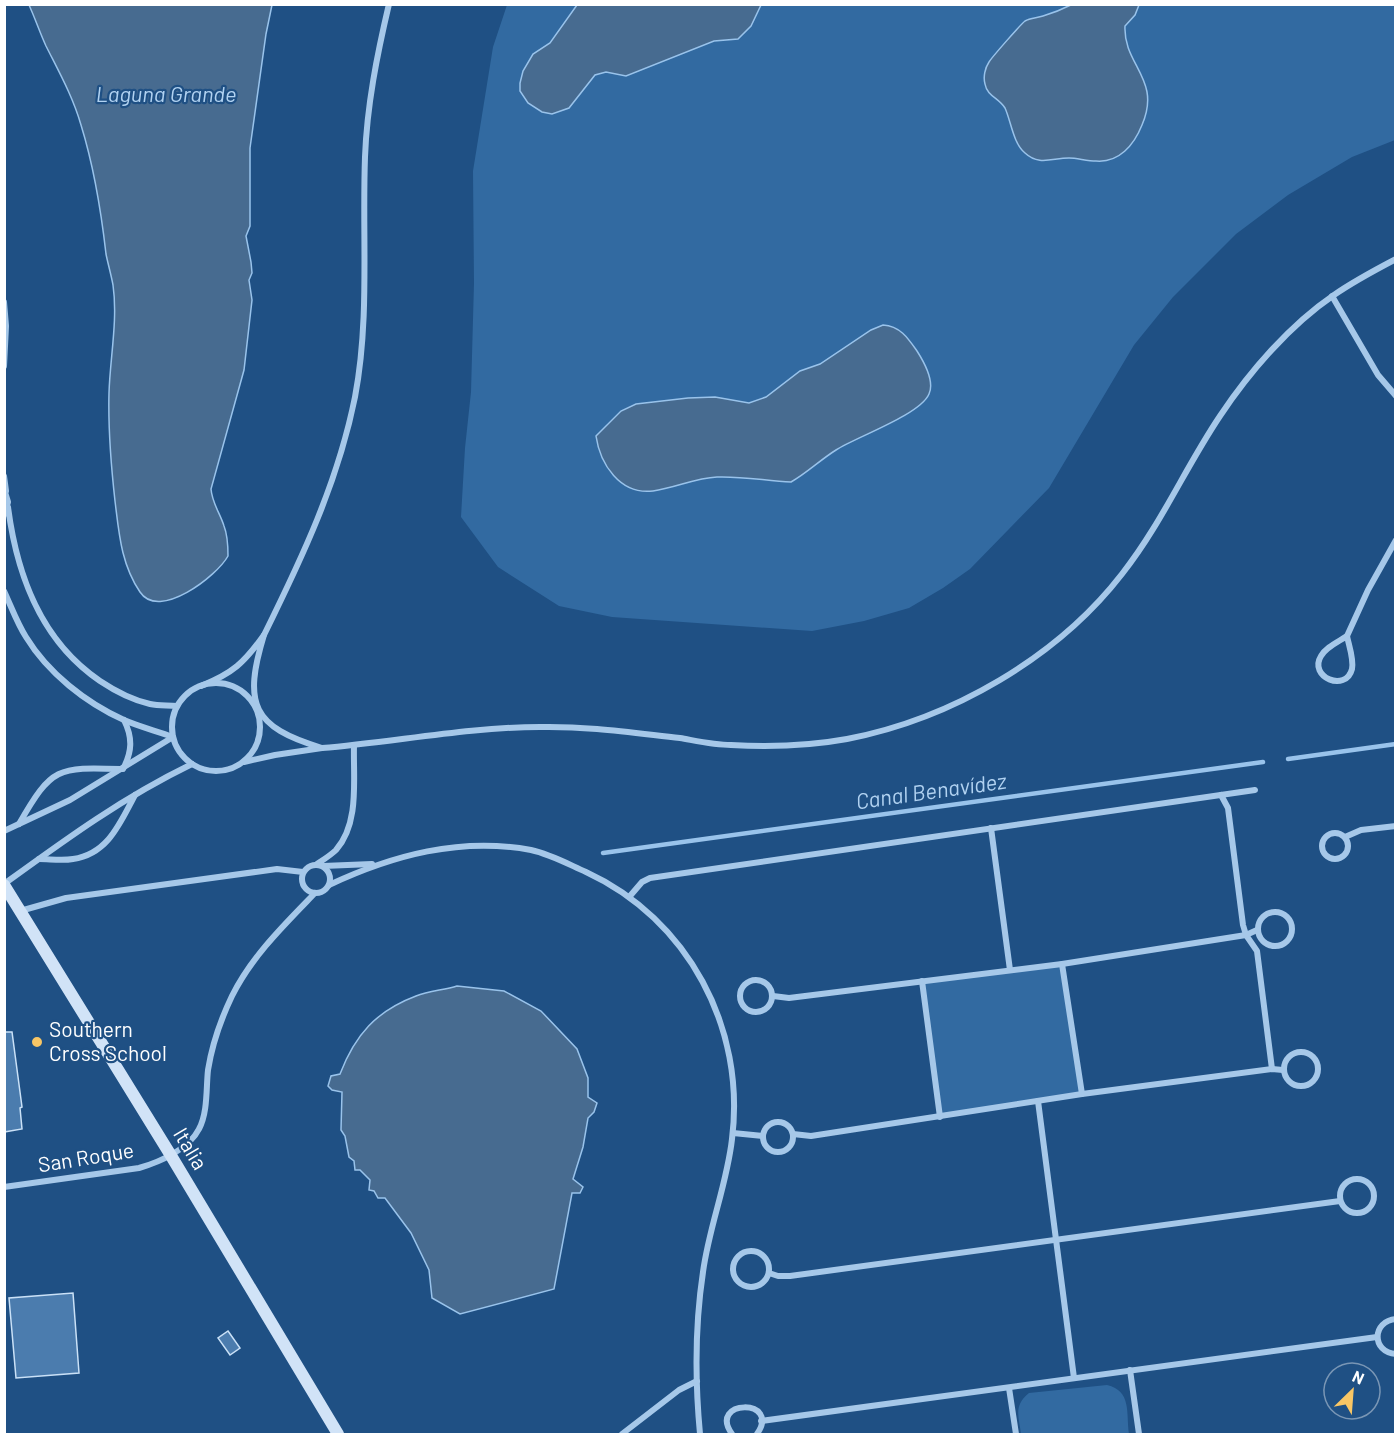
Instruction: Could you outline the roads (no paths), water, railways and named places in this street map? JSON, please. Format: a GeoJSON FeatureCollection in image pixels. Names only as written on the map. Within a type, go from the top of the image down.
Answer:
{"type":"FeatureCollection","features":[{"type":"Feature","properties":{"kind":"street"},"geometry":{"type":"LineString","coordinates":[[389,4],[366,131],[364,297],[355,397],[341,456],[299,564],[264,634],[239,666],[223,677],[183,697],[177,706],[172,726],[173,736],[183,757],[205,770],[232,769],[244,762],[274,755],[486,729],[540,727],[608,730],[726,745],[821,743],[868,735],[927,716],[1004,678],[1044,651],[1076,623],[1119,578],[1160,522],[1220,416],[1250,375],[1288,334],[1332,296],[1395,259]]}},
{"type":"Feature","properties":{"kind":"street"},"geometry":{"type":"LineString","coordinates":[[1332,296],[1367,359],[1395,396]]}},
{"type":"Feature","properties":{"kind":"street"},"geometry":{"type":"LineString","coordinates":[[4,302],[6,326],[4,366]]}},
{"type":"Feature","properties":{"kind":"street"},"geometry":{"type":"LineString","coordinates":[[4,477],[14,549],[33,604],[47,629],[85,671],[111,688],[135,700],[152,705],[177,706]]}},
{"type":"Feature","properties":{"kind":"street"},"geometry":{"type":"LineString","coordinates":[[4,515],[8,507]]}},
{"type":"Feature","properties":{"kind":"street"},"geometry":{"type":"LineString","coordinates":[[1347,636],[1352,671],[1345,679],[1329,680],[1318,668],[1320,658],[1347,636],[1395,540]]}},
{"type":"Feature","properties":{"kind":"street"},"geometry":{"type":"LineString","coordinates":[[4,591],[26,637],[64,681],[89,700],[124,720],[173,736]]}},
{"type":"Feature","properties":{"kind":"street"},"geometry":{"type":"LineString","coordinates":[[244,762],[254,751],[259,738],[260,723],[255,678],[264,634]]}},
{"type":"Feature","properties":{"kind":"street"},"geometry":{"type":"LineString","coordinates":[[201,686],[214,683],[227,684],[239,690],[250,698],[267,722],[283,733],[322,748]]}},
{"type":"Feature","properties":{"kind":"street"},"geometry":{"type":"LineString","coordinates":[[123,769],[128,760],[131,740],[124,720]]}},
{"type":"Feature","properties":{"kind":"street"},"geometry":{"type":"LineString","coordinates":[[4,831],[70,800],[173,736]]}},
{"type":"Feature","properties":{"kind":"street"},"geometry":{"type":"LineString","coordinates":[[320,865],[336,850],[348,827],[353,797],[354,746]]}},
{"type":"Feature","properties":{"kind":"street"},"geometry":{"type":"LineString","coordinates":[[4,884],[86,824],[136,793],[192,764]]}},
{"type":"Feature","properties":{"kind":"street"},"geometry":{"type":"LineString","coordinates":[[18,824],[41,788],[55,776],[76,768],[123,769]]}},
{"type":"Feature","properties":{"kind":"street"},"geometry":{"type":"LineString","coordinates":[[630,896],[642,882],[650,878],[1255,790]]}},
{"type":"Feature","properties":{"kind":"street"},"geometry":{"type":"LineString","coordinates":[[39,859],[72,859],[86,856],[102,847],[117,830],[136,793]]}},
{"type":"Feature","properties":{"kind":"street"},"geometry":{"type":"LineString","coordinates":[[1221,795],[1228,808],[1243,925],[1257,951],[1272,1069]]}},
{"type":"Feature","properties":{"kind":"street"},"geometry":{"type":"LineString","coordinates":[[1344,837],[1361,830],[1395,826]]}},
{"type":"Feature","properties":{"kind":"street"},"geometry":{"type":"LineString","coordinates":[[991,828],[1010,970]]}},
{"type":"Feature","properties":{"kind":"street"},"geometry":{"type":"LineString","coordinates":[[1337,833],[1344,837],[1348,845],[1346,853],[1339,858],[1326,856],[1322,844],[1325,837],[1337,833]]}},
{"type":"Feature","properties":{"kind":"street"},"geometry":{"type":"LineString","coordinates":[[378,864],[309,866],[303,872],[303,886],[306,890],[315,893],[323,892],[329,885],[378,864],[413,854],[454,847],[482,846],[532,850],[603,880],[630,896],[665,929],[686,954],[711,999],[722,1025],[734,1088],[733,1133],[726,1176],[703,1270],[696,1354],[700,1434]]}},
{"type":"Feature","properties":{"kind":"street"},"geometry":{"type":"LineString","coordinates":[[320,865],[329,872],[329,885]]}},
{"type":"Feature","properties":{"kind":"street"},"geometry":{"type":"LineString","coordinates":[[20,911],[66,898],[277,869],[303,872]]}},
{"type":"Feature","properties":{"kind":"street","name":"Italia"},"geometry":{"type":"LineString","coordinates":[[4,884],[338,1434]]}},
{"type":"Feature","properties":{"kind":"street","name":"San Roque"},"geometry":{"type":"LineString","coordinates":[[4,1187],[139,1168],[170,1154],[192,1139],[202,1122],[213,1047],[237,987],[258,955],[315,893]]}},
{"type":"Feature","properties":{"kind":"street"},"geometry":{"type":"LineString","coordinates":[[1270,912],[1282,913],[1290,921],[1292,927],[1287,942],[1277,946],[1266,944],[1257,930],[1260,919],[1270,912]]}},
{"type":"Feature","properties":{"kind":"street"},"geometry":{"type":"LineString","coordinates":[[773,996],[789,998],[1062,964],[1246,934],[1257,930]]}},
{"type":"Feature","properties":{"kind":"street"},"geometry":{"type":"LineString","coordinates":[[1062,964],[1082,1094]]}},
{"type":"Feature","properties":{"kind":"street"},"geometry":{"type":"LineString","coordinates":[[756,980],[770,987],[773,996],[769,1007],[759,1012],[744,1007],[740,996],[747,983],[756,980]]}},
{"type":"Feature","properties":{"kind":"street"},"geometry":{"type":"LineString","coordinates":[[922,981],[940,1117]]}},
{"type":"Feature","properties":{"kind":"street"},"geometry":{"type":"LineString","coordinates":[[1302,1051],[1313,1056],[1318,1066],[1313,1082],[1303,1086],[1297,1086],[1288,1080],[1283,1070],[1286,1059],[1302,1051]]}},
{"type":"Feature","properties":{"kind":"street"},"geometry":{"type":"LineString","coordinates":[[793,1134],[812,1136],[1082,1094],[1272,1069],[1283,1070]]}},
{"type":"Feature","properties":{"kind":"street"},"geometry":{"type":"LineString","coordinates":[[1038,1101],[1074,1378]]}},
{"type":"Feature","properties":{"kind":"street"},"geometry":{"type":"LineString","coordinates":[[779,1121],[788,1125],[793,1134],[789,1148],[780,1152],[766,1147],[763,1136],[769,1124],[779,1121]]}},
{"type":"Feature","properties":{"kind":"street"},"geometry":{"type":"LineString","coordinates":[[733,1133],[763,1136]]}},
{"type":"Feature","properties":{"kind":"street"},"geometry":{"type":"LineString","coordinates":[[1354,1178],[1365,1181],[1373,1190],[1371,1206],[1362,1213],[1346,1210],[1340,1201],[1340,1189],[1348,1180],[1354,1178]]}},
{"type":"Feature","properties":{"kind":"street"},"geometry":{"type":"LineString","coordinates":[[769,1273],[790,1276],[1340,1201]]}},
{"type":"Feature","properties":{"kind":"street"},"geometry":{"type":"LineString","coordinates":[[754,1252],[764,1257],[769,1273],[762,1283],[751,1287],[736,1279],[733,1268],[742,1254],[754,1252]]}},
{"type":"Feature","properties":{"kind":"street"},"geometry":{"type":"LineString","coordinates":[[1395,1318],[1380,1326],[1377,1337],[1385,1351],[1395,1354]]}},
{"type":"Feature","properties":{"kind":"street"},"geometry":{"type":"LineString","coordinates":[[761,1421],[1377,1337]]}},
{"type":"Feature","properties":{"kind":"street"},"geometry":{"type":"LineString","coordinates":[[1130,1370],[1139,1434]]}},
{"type":"Feature","properties":{"kind":"street"},"geometry":{"type":"LineString","coordinates":[[622,1434],[680,1390],[697,1381]]}},
{"type":"Feature","properties":{"kind":"street"},"geometry":{"type":"LineString","coordinates":[[1009,1388],[1016,1434]]}},
{"type":"Feature","properties":{"kind":"street"},"geometry":{"type":"LineString","coordinates":[[732,1434],[728,1426],[729,1416],[742,1406],[752,1408],[757,1412],[761,1421],[757,1434]]}},
{"type":"Feature","properties":{"kind":"water"},"geometry":{"type":"Polygon","coordinates":[[[1073,4],[1139,5],[1135,15],[1125,26],[1126,40],[1145,84],[1148,96],[1147,109],[1139,132],[1130,146],[1119,156],[1104,161],[1069,158],[1041,160],[1030,157],[1018,144],[1005,108],[988,91],[984,81],[989,62],[1025,21],[1073,4]]]}},
{"type":"Feature","properties":{"kind":"water","name":"Laguna Grande"},"geometry":{"type":"Polygon","coordinates":[[[29,5],[272,5],[250,148],[250,226],[246,236],[251,262],[252,273],[249,280],[252,300],[244,370],[211,489],[226,534],[228,556],[200,584],[173,599],[149,600],[140,592],[129,570],[122,548],[114,488],[109,420],[114,325],[113,285],[90,157],[78,115],[29,5]]]}},
{"type":"Feature","properties":{"kind":"water"},"geometry":{"type":"Polygon","coordinates":[[[577,5],[761,5],[751,26],[738,39],[714,41],[626,76],[606,72],[595,75],[569,108],[552,114],[542,112],[528,103],[520,91],[523,71],[533,54],[550,43],[577,5]]]}},
{"type":"Feature","properties":{"kind":"water"},"geometry":{"type":"Polygon","coordinates":[[[883,325],[899,330],[917,351],[930,378],[929,394],[923,402],[901,418],[836,450],[791,482],[717,477],[661,490],[641,491],[622,483],[607,467],[602,457],[596,436],[621,411],[636,404],[688,398],[715,397],[749,403],[766,397],[800,371],[820,364],[871,330],[883,325]]]}},
{"type":"Feature","properties":{"kind":"water"},"geometry":{"type":"Polygon","coordinates":[[[457,986],[504,991],[541,1011],[577,1049],[588,1078],[588,1097],[597,1103],[594,1112],[588,1118],[583,1147],[573,1179],[583,1187],[580,1193],[572,1193],[554,1289],[460,1314],[432,1298],[429,1270],[411,1233],[385,1198],[378,1198],[374,1191],[369,1190],[370,1180],[360,1170],[355,1170],[354,1161],[349,1157],[345,1136],[341,1130],[342,1092],[332,1090],[328,1086],[331,1076],[340,1074],[360,1036],[378,1017],[416,996],[457,986]]]}},
{"type":"Feature","properties":{"kind":"waterway","name":"Canal Benavídez"},"geometry":{"type":"LineString","coordinates":[[1288,759],[1396,744]]}},
{"type":"Feature","properties":{"kind":"waterway","name":"Canal Benavídez"},"geometry":{"type":"LineString","coordinates":[[603,853],[1263,762]]}},
{"type":"Feature","properties":{"kind":"place","name":"Southern Cross School"},"geometry":{"type":"Point","coordinates":[37,1042]}}]}
